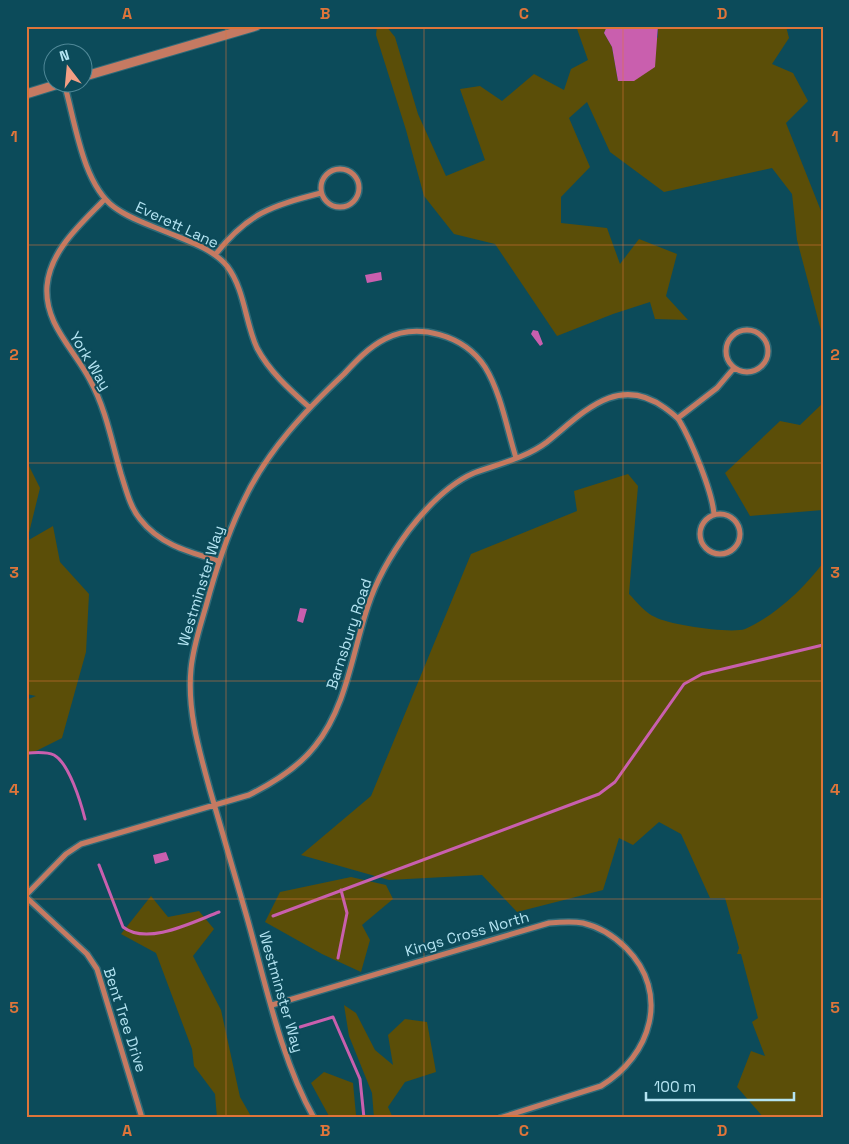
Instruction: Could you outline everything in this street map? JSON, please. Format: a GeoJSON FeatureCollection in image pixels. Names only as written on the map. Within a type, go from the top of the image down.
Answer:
{"type":"FeatureCollection","features":[{"type":"Feature","properties":{"kind":"street"},"geometry":{"type":"LineString","coordinates":[[92,74],[256,26]]}},
{"type":"Feature","properties":{"kind":"street"},"geometry":{"type":"LineString","coordinates":[[26,94],[42,89]]}},
{"type":"Feature","properties":{"kind":"street","name":"Everett Lane"},"geometry":{"type":"LineString","coordinates":[[67,92],[91,177],[105,199],[128,216],[215,255],[226,265],[236,280],[257,347],[264,360],[275,374],[309,407]]}},
{"type":"Feature","properties":{"kind":"street"},"geometry":{"type":"LineString","coordinates":[[336,169],[349,171],[357,180],[356,198],[346,205],[340,206],[328,203],[321,193],[320,187],[325,175],[336,169]]}},
{"type":"Feature","properties":{"kind":"street"},"geometry":{"type":"LineString","coordinates":[[215,255],[237,228],[258,214],[279,204],[321,193]]}},
{"type":"Feature","properties":{"kind":"street","name":"York Way"},"geometry":{"type":"LineString","coordinates":[[105,199],[64,243],[56,256],[47,284],[50,312],[58,330],[90,379],[98,395],[125,487],[139,518],[154,535],[178,548],[218,561]]}},
{"type":"Feature","properties":{"kind":"street"},"geometry":{"type":"LineString","coordinates":[[746,330],[760,334],[767,345],[767,358],[764,364],[753,371],[740,371],[734,368],[726,356],[728,342],[732,336],[746,330]]}},
{"type":"Feature","properties":{"kind":"street","name":"Westminster Way"},"geometry":{"type":"LineString","coordinates":[[314,1118],[288,1062],[198,745],[190,686],[194,649],[218,561],[244,498],[260,471],[309,407],[366,352],[385,339],[407,332],[431,332],[454,340],[472,351],[494,385],[516,458]]}},
{"type":"Feature","properties":{"kind":"street"},"geometry":{"type":"LineString","coordinates":[[714,516],[712,499],[678,418],[717,388],[734,368]]}},
{"type":"Feature","properties":{"kind":"street","name":"Barnsbury Road"},"geometry":{"type":"LineString","coordinates":[[26,896],[66,854],[81,844],[249,795],[273,783],[315,748],[339,706],[368,606],[392,555],[428,508],[448,489],[472,474],[516,458],[544,444],[583,411],[612,396],[629,394],[647,399],[663,407],[678,418]]}},
{"type":"Feature","properties":{"kind":"street"},"geometry":{"type":"LineString","coordinates":[[714,516],[727,516],[732,519],[739,530],[738,542],[734,548],[723,554],[717,554],[705,548],[700,536],[703,523],[714,516]]}},
{"type":"Feature","properties":{"kind":"street","name":"Bent Tree Drive"},"geometry":{"type":"LineString","coordinates":[[26,896],[87,954],[97,969],[142,1118]]}},
{"type":"Feature","properties":{"kind":"street","name":"Kings Cross North"},"geometry":{"type":"LineString","coordinates":[[272,1005],[549,923],[566,922],[592,926],[615,938],[635,957],[647,982],[651,1012],[649,1027],[637,1054],[622,1072],[593,1090],[500,1118]]}},
{"type":"Feature","properties":{"kind":"shaded area"},"geometry":{"type":"Polygon","coordinates":[[[377,26],[386,26],[395,37],[418,114],[446,176],[485,160],[460,89],[480,86],[502,101],[534,74],[564,90],[571,69],[588,60],[576,26],[607,26],[604,33],[612,47],[618,81],[658,37],[658,26],[786,26],[789,38],[772,64],[793,73],[808,101],[786,123],[823,216],[823,338],[797,240],[792,194],[772,168],[664,192],[610,152],[587,102],[569,118],[590,167],[561,197],[561,223],[607,228],[620,264],[639,239],[677,254],[666,296],[688,320],[655,319],[650,302],[557,336],[495,244],[454,234],[424,196],[406,130],[376,35],[377,26]]]}},
{"type":"Feature","properties":{"kind":"shaded area"},"geometry":{"type":"Polygon","coordinates":[[[607,26],[658,26],[655,67],[634,81],[618,81],[612,47],[604,33],[607,26]]]}},
{"type":"Feature","properties":{"kind":"shaded area"},"geometry":{"type":"Polygon","coordinates":[[[381,272],[382,280],[367,283],[365,275],[381,272]]]}},
{"type":"Feature","properties":{"kind":"shaded area"},"geometry":{"type":"Polygon","coordinates":[[[533,330],[538,331],[543,344],[540,346],[531,334],[533,330]]]}},
{"type":"Feature","properties":{"kind":"shaded area"},"geometry":{"type":"Polygon","coordinates":[[[823,403],[823,510],[750,516],[725,473],[780,421],[800,425],[823,403]]]}},
{"type":"Feature","properties":{"kind":"shaded area"},"geometry":{"type":"Polygon","coordinates":[[[26,460],[40,488],[27,541],[53,526],[60,562],[89,594],[86,652],[62,738],[26,756],[26,700],[36,696],[26,694],[26,460]]]}},
{"type":"Feature","properties":{"kind":"shaded area"},"geometry":{"type":"Polygon","coordinates":[[[628,474],[638,486],[629,594],[644,610],[655,617],[673,623],[700,628],[745,629],[778,609],[807,582],[823,563],[823,1118],[764,1118],[737,1087],[751,1051],[765,1056],[752,1022],[758,1018],[741,954],[737,954],[739,948],[725,898],[710,898],[681,834],[659,822],[633,845],[619,838],[603,890],[517,912],[482,875],[389,880],[301,855],[371,796],[471,554],[577,511],[574,491],[628,474]]]}},
{"type":"Feature","properties":{"kind":"shaded area"},"geometry":{"type":"Polygon","coordinates":[[[300,608],[307,609],[303,623],[297,621],[300,608]]]}},
{"type":"Feature","properties":{"kind":"shaded area"},"geometry":{"type":"Polygon","coordinates":[[[166,852],[169,860],[155,864],[153,855],[166,852]]]}},
{"type":"Feature","properties":{"kind":"shaded area"},"geometry":{"type":"Polygon","coordinates":[[[351,877],[386,885],[393,899],[362,925],[370,940],[361,972],[322,954],[265,922],[280,892],[351,877]]]}},
{"type":"Feature","properties":{"kind":"shaded area"},"geometry":{"type":"Polygon","coordinates":[[[151,896],[168,917],[199,911],[214,929],[193,956],[221,1010],[240,1097],[252,1118],[217,1118],[215,1094],[194,1066],[192,1049],[156,953],[121,934],[151,896]]]}},
{"type":"Feature","properties":{"kind":"shaded area"},"geometry":{"type":"Polygon","coordinates":[[[344,1005],[356,1013],[375,1050],[393,1065],[388,1035],[405,1019],[427,1022],[436,1072],[405,1082],[388,1107],[393,1118],[374,1118],[372,1093],[349,1036],[344,1005]]]}},
{"type":"Feature","properties":{"kind":"shaded area"},"geometry":{"type":"Polygon","coordinates":[[[324,1072],[353,1083],[356,1115],[365,1118],[330,1118],[311,1083],[324,1072]]]}},
{"type":"Feature","properties":{"kind":"waterway"},"geometry":{"type":"LineString","coordinates":[[273,916],[599,794],[615,782],[684,684],[702,674],[823,645]]}},
{"type":"Feature","properties":{"kind":"waterway"},"geometry":{"type":"LineString","coordinates":[[26,753],[47,753],[59,759],[65,766],[74,784],[85,819]]}},
{"type":"Feature","properties":{"kind":"waterway"},"geometry":{"type":"LineString","coordinates":[[99,865],[123,927],[133,932],[144,934],[170,930],[219,912]]}},
{"type":"Feature","properties":{"kind":"waterway"},"geometry":{"type":"LineString","coordinates":[[338,958],[347,913],[341,890]]}},
{"type":"Feature","properties":{"kind":"waterway"},"geometry":{"type":"LineString","coordinates":[[300,1027],[333,1017],[360,1079],[364,1118]]}}]}
